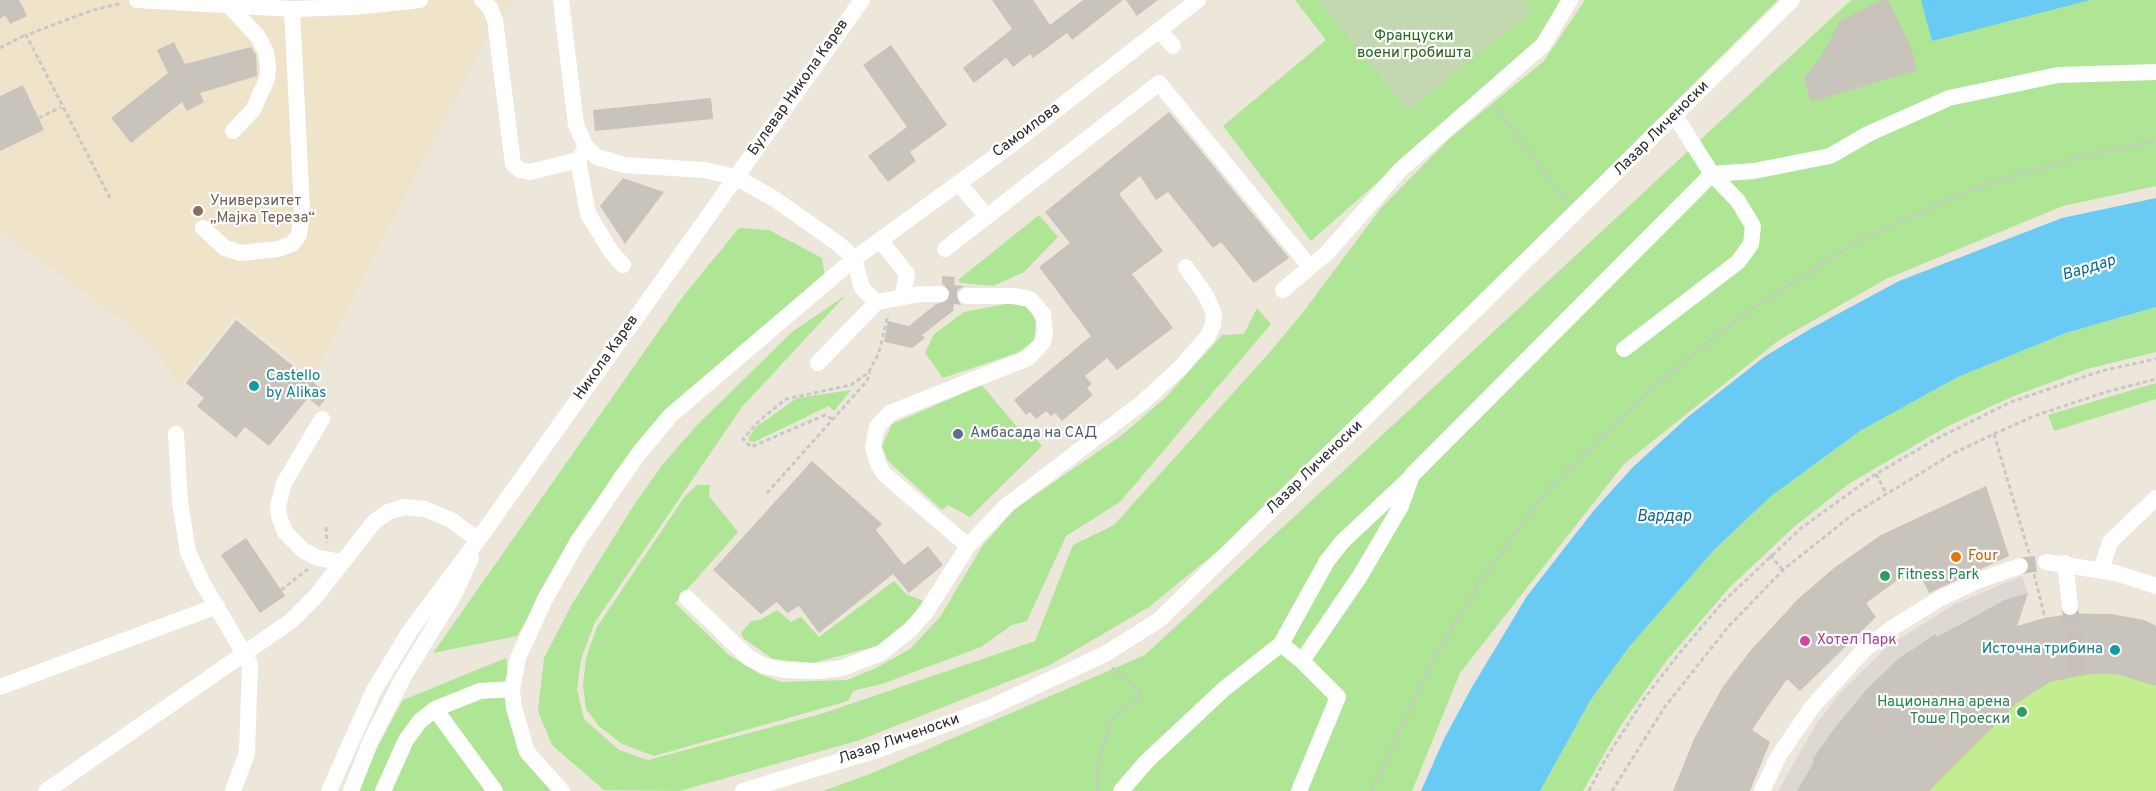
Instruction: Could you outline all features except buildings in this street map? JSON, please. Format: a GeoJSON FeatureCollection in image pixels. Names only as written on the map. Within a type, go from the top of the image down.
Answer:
{"type":"FeatureCollection","features":[{"type":"Feature","properties":{"kind":"street"},"geometry":{"type":"LineString","coordinates":[[135,0],[292,9],[354,7],[420,0]]}},
{"type":"Feature","properties":{"kind":"street"},"geometry":{"type":"LineString","coordinates":[[482,0],[490,8],[495,20],[513,164],[520,170],[530,172],[582,153],[612,163],[704,170],[736,177],[792,211],[840,245],[854,259],[862,288],[877,302]]}},
{"type":"Feature","properties":{"kind":"street"},"geometry":{"type":"LineString","coordinates":[[561,0],[588,214],[612,253],[623,264]]}},
{"type":"Feature","properties":{"kind":"street","name":"Булевар Никола Карев"},"geometry":{"type":"LineString","coordinates":[[736,177],[862,0]]}},
{"type":"Feature","properties":{"kind":"street","name":"Самоилова"},"geometry":{"type":"LineString","coordinates":[[854,259],[958,183],[1198,0]]}},
{"type":"Feature","properties":{"kind":"street"},"geometry":{"type":"LineString","coordinates":[[1283,290],[1328,252],[1400,170],[1543,45],[1570,0]]}},
{"type":"Feature","properties":{"kind":"street","name":"Лазар Личеноски"},"geometry":{"type":"LineString","coordinates":[[742,791],[880,749],[989,708],[1105,654],[1159,620],[1792,0]]}},
{"type":"Feature","properties":{"kind":"street"},"geometry":{"type":"LineString","coordinates":[[228,4],[258,37],[266,52],[268,67],[267,79],[253,110],[233,131]]}},
{"type":"Feature","properties":{"kind":"street"},"geometry":{"type":"LineString","coordinates":[[202,228],[225,248],[248,254],[278,249],[292,243],[299,236],[302,209],[292,9]]}},
{"type":"Feature","properties":{"kind":"street"},"geometry":{"type":"LineString","coordinates":[[1160,30],[1173,46]]}},
{"type":"Feature","properties":{"kind":"street"},"geometry":{"type":"LineString","coordinates":[[1121,791],[1147,761],[1224,689],[1281,644],[1327,561],[1342,542],[1412,475],[1712,174],[1754,171],[1830,156],[1868,134],[1949,98],[2058,75],[2156,72]]}},
{"type":"Feature","properties":{"kind":"street"},"geometry":{"type":"LineString","coordinates":[[945,249],[1159,83],[1310,267]]}},
{"type":"Feature","properties":{"kind":"street"},"geometry":{"type":"LineString","coordinates":[[1624,349],[1738,262],[1751,244],[1753,226],[1738,201],[1712,174],[1675,116]]}},
{"type":"Feature","properties":{"kind":"street","name":"Никола Карев"},"geometry":{"type":"LineString","coordinates":[[329,791],[356,728],[391,661],[427,605],[478,540],[736,177]]}},
{"type":"Feature","properties":{"kind":"street"},"geometry":{"type":"LineString","coordinates":[[958,183],[986,215]]}},
{"type":"Feature","properties":{"kind":"street"},"geometry":{"type":"LineString","coordinates":[[880,240],[907,274],[903,297]]}},
{"type":"Feature","properties":{"kind":"street"},"geometry":{"type":"LineString","coordinates":[[562,791],[527,752],[514,708],[512,689],[518,658],[544,599],[578,541],[639,453],[671,415],[854,259]]}},
{"type":"Feature","properties":{"kind":"street"},"geometry":{"type":"LineString","coordinates":[[687,598],[749,658],[765,666],[802,671],[842,668],[881,653],[911,629],[926,612],[968,546],[985,526],[1028,487],[1117,424],[1156,391],[1208,336],[1213,325],[1214,314],[1206,296],[1186,267]]}},
{"type":"Feature","properties":{"kind":"street"},"geometry":{"type":"LineString","coordinates":[[818,363],[877,302],[941,294]]}},
{"type":"Feature","properties":{"kind":"street"},"geometry":{"type":"LineString","coordinates":[[966,296],[1014,296],[1030,299],[1043,314],[1045,332],[1043,342],[1028,358],[890,413],[877,427],[873,447],[884,474],[968,546]]}},
{"type":"Feature","properties":{"kind":"street"},"geometry":{"type":"LineString","coordinates":[[322,419],[284,483],[278,506],[279,516],[285,532],[304,551],[318,558],[342,562]]}},
{"type":"Feature","properties":{"kind":"street"},"geometry":{"type":"LineString","coordinates":[[177,434],[185,540],[193,565],[246,653],[251,672],[249,734],[245,763],[233,791]]}},
{"type":"Feature","properties":{"kind":"street"},"geometry":{"type":"LineString","coordinates":[[1302,661],[1384,536],[1401,506],[1412,475]]}},
{"type":"Feature","properties":{"kind":"street"},"geometry":{"type":"LineString","coordinates":[[2101,570],[2110,542],[2156,498]]}},
{"type":"Feature","properties":{"kind":"street"},"geometry":{"type":"LineString","coordinates":[[46,791],[300,613],[374,522],[388,512],[404,507],[419,507],[434,512],[478,540]]}},
{"type":"Feature","properties":{"kind":"street","name":"Никола Карев"},"geometry":{"type":"LineString","coordinates":[[351,791],[378,728],[404,676],[455,593],[478,540]]}},
{"type":"Feature","properties":{"kind":"street"},"geometry":{"type":"LineString","coordinates":[[2046,562],[2101,570],[2156,586]]}},
{"type":"Feature","properties":{"kind":"street"},"geometry":{"type":"LineString","coordinates":[[2065,563],[2070,607]]}},
{"type":"Feature","properties":{"kind":"street"},"geometry":{"type":"LineString","coordinates":[[1762,791],[1784,749],[1812,707],[1863,651],[1892,628],[1939,599],[1977,581],[2019,566]]}},
{"type":"Feature","properties":{"kind":"street"},"geometry":{"type":"LineString","coordinates":[[0,687],[217,606]]}},
{"type":"Feature","properties":{"kind":"street"},"geometry":{"type":"LineString","coordinates":[[1281,644],[1302,661],[1338,698],[1299,791]]}},
{"type":"Feature","properties":{"kind":"street"},"geometry":{"type":"LineString","coordinates":[[384,791],[406,740],[420,721],[435,709],[480,691],[512,689]]}},
{"type":"Feature","properties":{"kind":"street"},"geometry":{"type":"LineString","coordinates":[[435,709],[495,791]]}},
{"type":"Feature","properties":{"kind":"path"},"geometry":{"type":"LineString","coordinates":[[0,48],[26,35],[93,10],[135,0]]}},
{"type":"Feature","properties":{"kind":"path"},"geometry":{"type":"LineString","coordinates":[[26,35],[110,198]]}},
{"type":"Feature","properties":{"kind":"path"},"geometry":{"type":"LineString","coordinates":[[1486,94],[1576,214]]}},
{"type":"Feature","properties":{"kind":"path"},"geometry":{"type":"LineString","coordinates":[[39,118],[62,106]]}},
{"type":"Feature","properties":{"kind":"path"},"geometry":{"type":"LineString","coordinates":[[1372,791],[1434,657],[1484,576],[1544,494],[1652,388],[1739,317],[1858,241],[1977,187],[2082,156],[2156,141]]}},
{"type":"Feature","properties":{"kind":"path"},"geometry":{"type":"LineString","coordinates":[[767,493],[867,381],[879,353],[887,317],[903,297]]}},
{"type":"Feature","properties":{"kind":"path"},"geometry":{"type":"LineString","coordinates":[[832,419],[825,415],[751,447],[743,439],[760,420],[786,399],[851,385],[868,373],[879,353]]}},
{"type":"Feature","properties":{"kind":"path"},"geometry":{"type":"LineString","coordinates":[[1589,791],[1605,760],[1644,699],[1723,602],[1800,529],[1876,474],[1936,439],[2011,402],[2101,371],[2156,359]]}},
{"type":"Feature","properties":{"kind":"path"},"geometry":{"type":"LineString","coordinates":[[1612,791],[1664,708],[1700,660],[1783,570],[1852,515],[1886,493],[1994,434],[2034,416],[2106,392],[2156,379]]}},
{"type":"Feature","properties":{"kind":"path"},"geometry":{"type":"LineString","coordinates":[[1994,434],[2009,480],[2045,618]]}},
{"type":"Feature","properties":{"kind":"path"},"geometry":{"type":"LineString","coordinates":[[1876,474],[1886,493]]}},
{"type":"Feature","properties":{"kind":"path"},"geometry":{"type":"LineString","coordinates":[[326,527],[327,547]]}},
{"type":"Feature","properties":{"kind":"path"},"geometry":{"type":"LineString","coordinates":[[1770,555],[1783,570]]}},
{"type":"Feature","properties":{"kind":"path"},"geometry":{"type":"LineString","coordinates":[[281,590],[309,568]]}},
{"type":"Feature","properties":{"kind":"path"},"geometry":{"type":"LineString","coordinates":[[1098,791],[1097,770],[1110,720],[1140,697],[1139,691],[1107,663]]}},
{"type":"Feature","properties":{"kind":"shaded area","name":"Универзитет „Мајка Тереза“"},"geometry":{"type":"Polygon","coordinates":[[[0,0],[513,0],[487,36],[313,377],[236,315],[179,385],[159,354],[129,325],[0,231],[0,0]]]}},
{"type":"Feature","properties":{"kind":"shaded area"},"geometry":{"type":"Polygon","coordinates":[[[2022,576],[2028,593],[2004,600],[1956,626],[1953,658],[1934,634],[1898,659],[1866,690],[1812,760],[1835,777],[1797,791],[1778,791],[1816,724],[1841,692],[1888,646],[1955,604],[2022,576]]]}},
{"type":"Feature","properties":{"kind":"green space"},"geometry":{"type":"Polygon","coordinates":[[[1295,0],[1563,0],[1541,38],[1311,241],[1223,126],[1326,40],[1295,0]]]}},
{"type":"Feature","properties":{"kind":"green space","name":"Француски воени гробишта"},"geometry":{"type":"Polygon","coordinates":[[[1318,0],[1524,0],[1532,11],[1408,111],[1318,0]]]}},
{"type":"Feature","properties":{"kind":"green space"},"geometry":{"type":"Polygon","coordinates":[[[1585,0],[1778,0],[1245,529],[1149,607],[1050,665],[860,740],[680,791],[604,790],[552,745],[538,711],[544,658],[571,606],[634,505],[663,464],[696,426],[792,332],[846,295],[742,407],[595,622],[581,659],[577,689],[584,719],[619,750],[648,760],[821,714],[1035,641],[1073,545],[1114,525],[1269,353],[1304,311],[1381,208],[1449,139],[1544,61],[1585,0]]]}},
{"type":"Feature","properties":{"kind":"green space"},"geometry":{"type":"Polygon","coordinates":[[[1851,0],[2156,0],[2156,186],[2063,206],[1886,279],[1779,340],[1624,464],[1460,673],[1412,791],[823,791],[870,774],[1145,655],[1851,0]]]}},
{"type":"Feature","properties":{"kind":"green space"},"geometry":{"type":"Polygon","coordinates":[[[1039,215],[1058,237],[1024,272],[993,286],[961,283],[958,280],[1039,215]]]}},
{"type":"Feature","properties":{"kind":"green space"},"geometry":{"type":"Polygon","coordinates":[[[739,228],[769,230],[822,258],[825,277],[659,417],[615,472],[517,636],[433,653],[684,295],[739,228]]]}},
{"type":"Feature","properties":{"kind":"green space"},"geometry":{"type":"Polygon","coordinates":[[[1016,302],[1029,308],[1036,322],[1034,341],[1017,353],[943,378],[925,353],[934,334],[964,312],[1016,302]]]}},
{"type":"Feature","properties":{"kind":"green space"},"geometry":{"type":"Polygon","coordinates":[[[2156,307],[2156,352],[2087,369],[2014,396],[1948,426],[1850,483],[1795,526],[1730,587],[1667,660],[1621,725],[1583,791],[1540,791],[1590,701],[1629,647],[1715,549],[1770,497],[1860,431],[1958,377],[2066,333],[2156,307]]]}},
{"type":"Feature","properties":{"kind":"green space"},"geometry":{"type":"Polygon","coordinates":[[[1257,308],[1271,324],[1120,502],[1066,536],[1027,621],[1012,625],[981,647],[882,684],[853,691],[848,701],[654,756],[622,744],[599,726],[586,709],[583,685],[586,658],[597,627],[685,496],[697,485],[710,485],[709,496],[738,532],[675,603],[729,655],[760,674],[781,682],[847,680],[876,668],[910,649],[940,617],[983,545],[1015,509],[1122,435],[1166,397],[1222,335],[1244,334],[1257,308]]]}},
{"type":"Feature","properties":{"kind":"green space"},"geometry":{"type":"Polygon","coordinates":[[[2156,383],[2156,399],[2054,431],[2048,415],[2156,383]]]}},
{"type":"Feature","properties":{"kind":"green space"},"geometry":{"type":"Polygon","coordinates":[[[982,385],[1022,433],[1029,429],[1042,446],[970,517],[948,505],[942,510],[888,461],[882,446],[892,424],[982,385]]]}},
{"type":"Feature","properties":{"kind":"green space"},"geometry":{"type":"Polygon","coordinates":[[[851,390],[834,411],[829,406],[754,442],[749,441],[756,427],[797,398],[851,390]]]}},
{"type":"Feature","properties":{"kind":"green space"},"geometry":{"type":"Polygon","coordinates":[[[894,581],[906,594],[923,601],[903,629],[877,646],[813,663],[773,659],[744,639],[741,633],[751,621],[760,620],[777,610],[791,622],[801,617],[819,637],[894,581]]]}},
{"type":"Feature","properties":{"kind":"green space","name":"Национална арена Тоше Проески"},"geometry":{"type":"Polygon","coordinates":[[[2076,613],[2111,614],[2144,620],[2156,626],[2156,791],[1826,791],[2003,631],[2045,618],[2076,613]]]}},
{"type":"Feature","properties":{"kind":"green space"},"geometry":{"type":"Polygon","coordinates":[[[506,658],[517,749],[566,791],[358,791],[365,770],[403,700],[506,658]]]}},
{"type":"Feature","properties":{"kind":"water"},"geometry":{"type":"Polygon","coordinates":[[[1921,0],[2090,0],[1932,41],[1921,0]]]}},
{"type":"Feature","properties":{"kind":"water","name":"Вардар"},"geometry":{"type":"Polygon","coordinates":[[[2156,198],[2156,307],[2066,333],[1958,377],[1860,431],[1770,497],[1715,549],[1629,647],[1590,701],[1540,791],[1421,791],[1444,739],[1472,687],[1527,596],[1595,509],[1633,467],[1689,416],[1764,357],[1810,329],[1899,281],[2062,218],[2156,198]]]}},
{"type":"Feature","properties":{"kind":"tunnel"},"geometry":{"type":"LineString","coordinates":[[941,294],[966,296]]}},
{"type":"Feature","properties":{"kind":"tunnel"},"geometry":{"type":"LineString","coordinates":[[2020,566],[2046,562]]}},
{"type":"Feature","properties":{"kind":"tunnel"},"geometry":{"type":"LineString","coordinates":[[2070,607],[2078,676]]}},
{"type":"Feature","properties":{"kind":"place","name":"Универзитет „Мајка Тереза“"},"geometry":{"type":"Point","coordinates":[198,211]}},
{"type":"Feature","properties":{"kind":"place","name":"Castello by Alikas"},"geometry":{"type":"Point","coordinates":[254,386]}},
{"type":"Feature","properties":{"kind":"place","name":"Амбасада на САД"},"geometry":{"type":"Point","coordinates":[958,434]}},
{"type":"Feature","properties":{"kind":"place","name":"Four"},"geometry":{"type":"Point","coordinates":[1956,557]}},
{"type":"Feature","properties":{"kind":"place","name":"Fitness Park"},"geometry":{"type":"Point","coordinates":[1885,576]}},
{"type":"Feature","properties":{"kind":"place","name":"Хотел Парк"},"geometry":{"type":"Point","coordinates":[1805,641]}},
{"type":"Feature","properties":{"kind":"place","name":"Источна трибина"},"geometry":{"type":"Point","coordinates":[2115,650]}},
{"type":"Feature","properties":{"kind":"place","name":"Национална арена Тоше Проески"},"geometry":{"type":"Point","coordinates":[2022,712]}}]}
